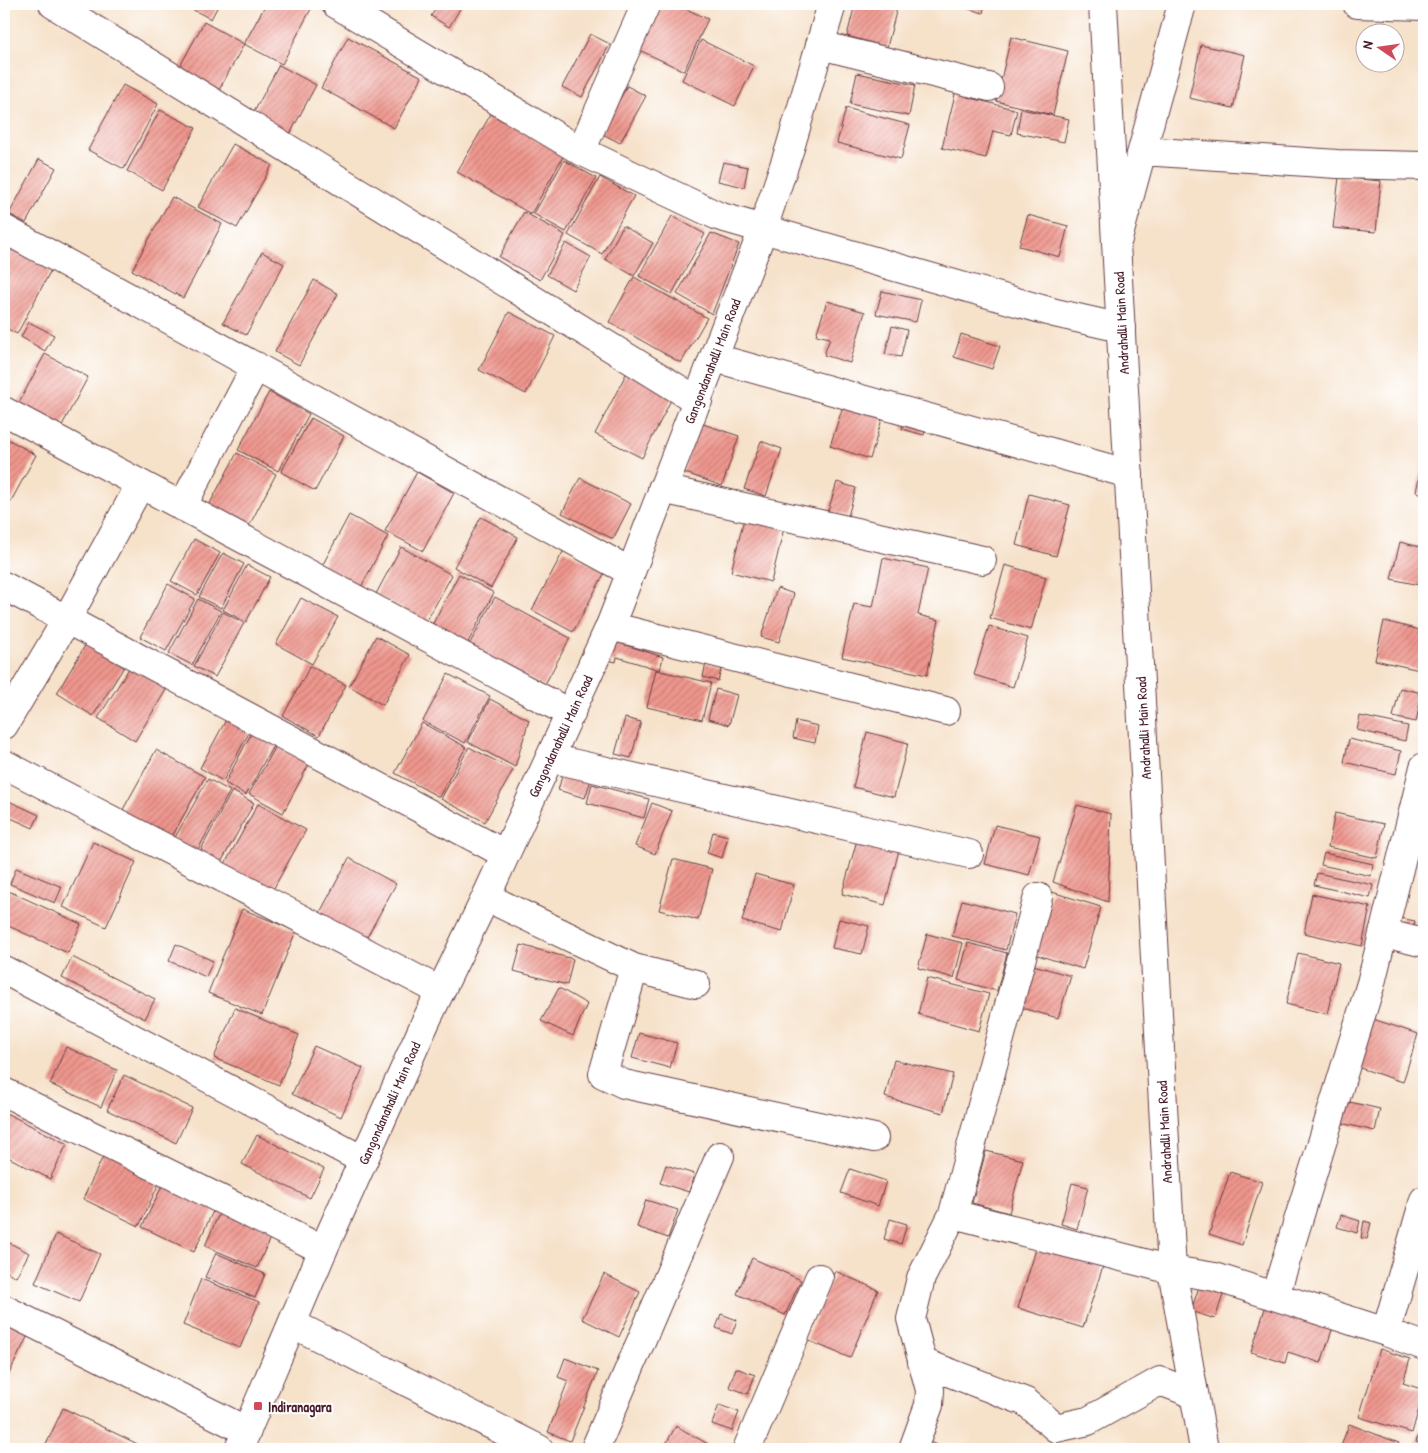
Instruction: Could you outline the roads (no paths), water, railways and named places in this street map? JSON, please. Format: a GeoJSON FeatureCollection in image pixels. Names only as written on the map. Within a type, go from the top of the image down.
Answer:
{"type":"FeatureCollection","features":[{"type":"Feature","properties":{"kind":"street"},"geometry":{"type":"LineString","coordinates":[[53,4],[698,401]]}},
{"type":"Feature","properties":{"kind":"street"},"geometry":{"type":"LineString","coordinates":[[336,4],[581,151],[718,216],[1055,313],[1121,328]]}},
{"type":"Feature","properties":{"kind":"street"},"geometry":{"type":"LineString","coordinates":[[581,151],[646,4]]}},
{"type":"Feature","properties":{"kind":"street","name":"Gangondanahalli Main Road"},"geometry":{"type":"LineString","coordinates":[[243,1440],[363,1160],[440,991],[486,898],[610,626],[662,489],[715,358],[762,229],[790,148],[832,4]]}},
{"type":"Feature","properties":{"kind":"street","name":"Andrahalli Main Road"},"geometry":{"type":"LineString","coordinates":[[1103,4],[1172,1270],[1194,1394],[1206,1448]]}},
{"type":"Feature","properties":{"kind":"street"},"geometry":{"type":"LineString","coordinates":[[1116,245],[1182,4]]}},
{"type":"Feature","properties":{"kind":"street"},"geometry":{"type":"LineString","coordinates":[[1357,4],[1424,6]]}},
{"type":"Feature","properties":{"kind":"street"},"geometry":{"type":"LineString","coordinates":[[820,45],[989,87]]}},
{"type":"Feature","properties":{"kind":"street"},"geometry":{"type":"LineString","coordinates":[[1142,151],[1337,164],[1424,166]]}},
{"type":"Feature","properties":{"kind":"street"},"geometry":{"type":"LineString","coordinates":[[4,229],[630,572]]}},
{"type":"Feature","properties":{"kind":"street"},"geometry":{"type":"LineString","coordinates":[[715,358],[1129,474]]}},
{"type":"Feature","properties":{"kind":"street"},"geometry":{"type":"LineString","coordinates":[[182,508],[256,366]]}},
{"type":"Feature","properties":{"kind":"street"},"geometry":{"type":"LineString","coordinates":[[4,411],[182,508],[571,714]]}},
{"type":"Feature","properties":{"kind":"street"},"geometry":{"type":"LineString","coordinates":[[4,724],[67,619],[140,485]]}},
{"type":"Feature","properties":{"kind":"street"},"geometry":{"type":"LineString","coordinates":[[662,489],[982,560]]}},
{"type":"Feature","properties":{"kind":"street"},"geometry":{"type":"LineString","coordinates":[[4,586],[505,854]]}},
{"type":"Feature","properties":{"kind":"street"},"geometry":{"type":"LineString","coordinates":[[610,626],[946,711]]}},
{"type":"Feature","properties":{"kind":"street"},"geometry":{"type":"LineString","coordinates":[[550,758],[969,854]]}},
{"type":"Feature","properties":{"kind":"street"},"geometry":{"type":"LineString","coordinates":[[4,764],[440,991]]}},
{"type":"Feature","properties":{"kind":"street"},"geometry":{"type":"LineString","coordinates":[[1275,1296],[1371,982],[1424,768]]}},
{"type":"Feature","properties":{"kind":"street"},"geometry":{"type":"LineString","coordinates":[[913,1449],[928,1405],[930,1390],[911,1319],[921,1278],[953,1214],[1038,897]]}},
{"type":"Feature","properties":{"kind":"street"},"geometry":{"type":"LineString","coordinates":[[486,898],[634,968],[696,984]]}},
{"type":"Feature","properties":{"kind":"street"},"geometry":{"type":"LineString","coordinates":[[1383,933],[1424,943]]}},
{"type":"Feature","properties":{"kind":"street"},"geometry":{"type":"LineString","coordinates":[[634,968],[603,1074],[624,1084],[874,1138]]}},
{"type":"Feature","properties":{"kind":"street"},"geometry":{"type":"LineString","coordinates":[[4,970],[363,1160]]}},
{"type":"Feature","properties":{"kind":"street"},"geometry":{"type":"LineString","coordinates":[[4,1092],[323,1250]]}},
{"type":"Feature","properties":{"kind":"street"},"geometry":{"type":"LineString","coordinates":[[595,1449],[720,1156]]}},
{"type":"Feature","properties":{"kind":"street"},"geometry":{"type":"LineString","coordinates":[[1386,1332],[1424,1200]]}},
{"type":"Feature","properties":{"kind":"street"},"geometry":{"type":"LineString","coordinates":[[953,1214],[1172,1270],[1214,1277],[1424,1346]]}},
{"type":"Feature","properties":{"kind":"street"},"geometry":{"type":"LineString","coordinates":[[747,1449],[819,1278]]}},
{"type":"Feature","properties":{"kind":"street"},"geometry":{"type":"LineString","coordinates":[[4,1309],[243,1440]]}},
{"type":"Feature","properties":{"kind":"street"},"geometry":{"type":"LineString","coordinates":[[293,1324],[539,1449]]}},
{"type":"Feature","properties":{"kind":"street"},"geometry":{"type":"LineString","coordinates":[[922,1362],[1026,1402],[1059,1439],[1160,1381],[1194,1394]]}},
{"type":"Feature","properties":{"kind":"place","name":"Indiranagara"},"geometry":{"type":"Point","coordinates":[258,1406]}}]}
